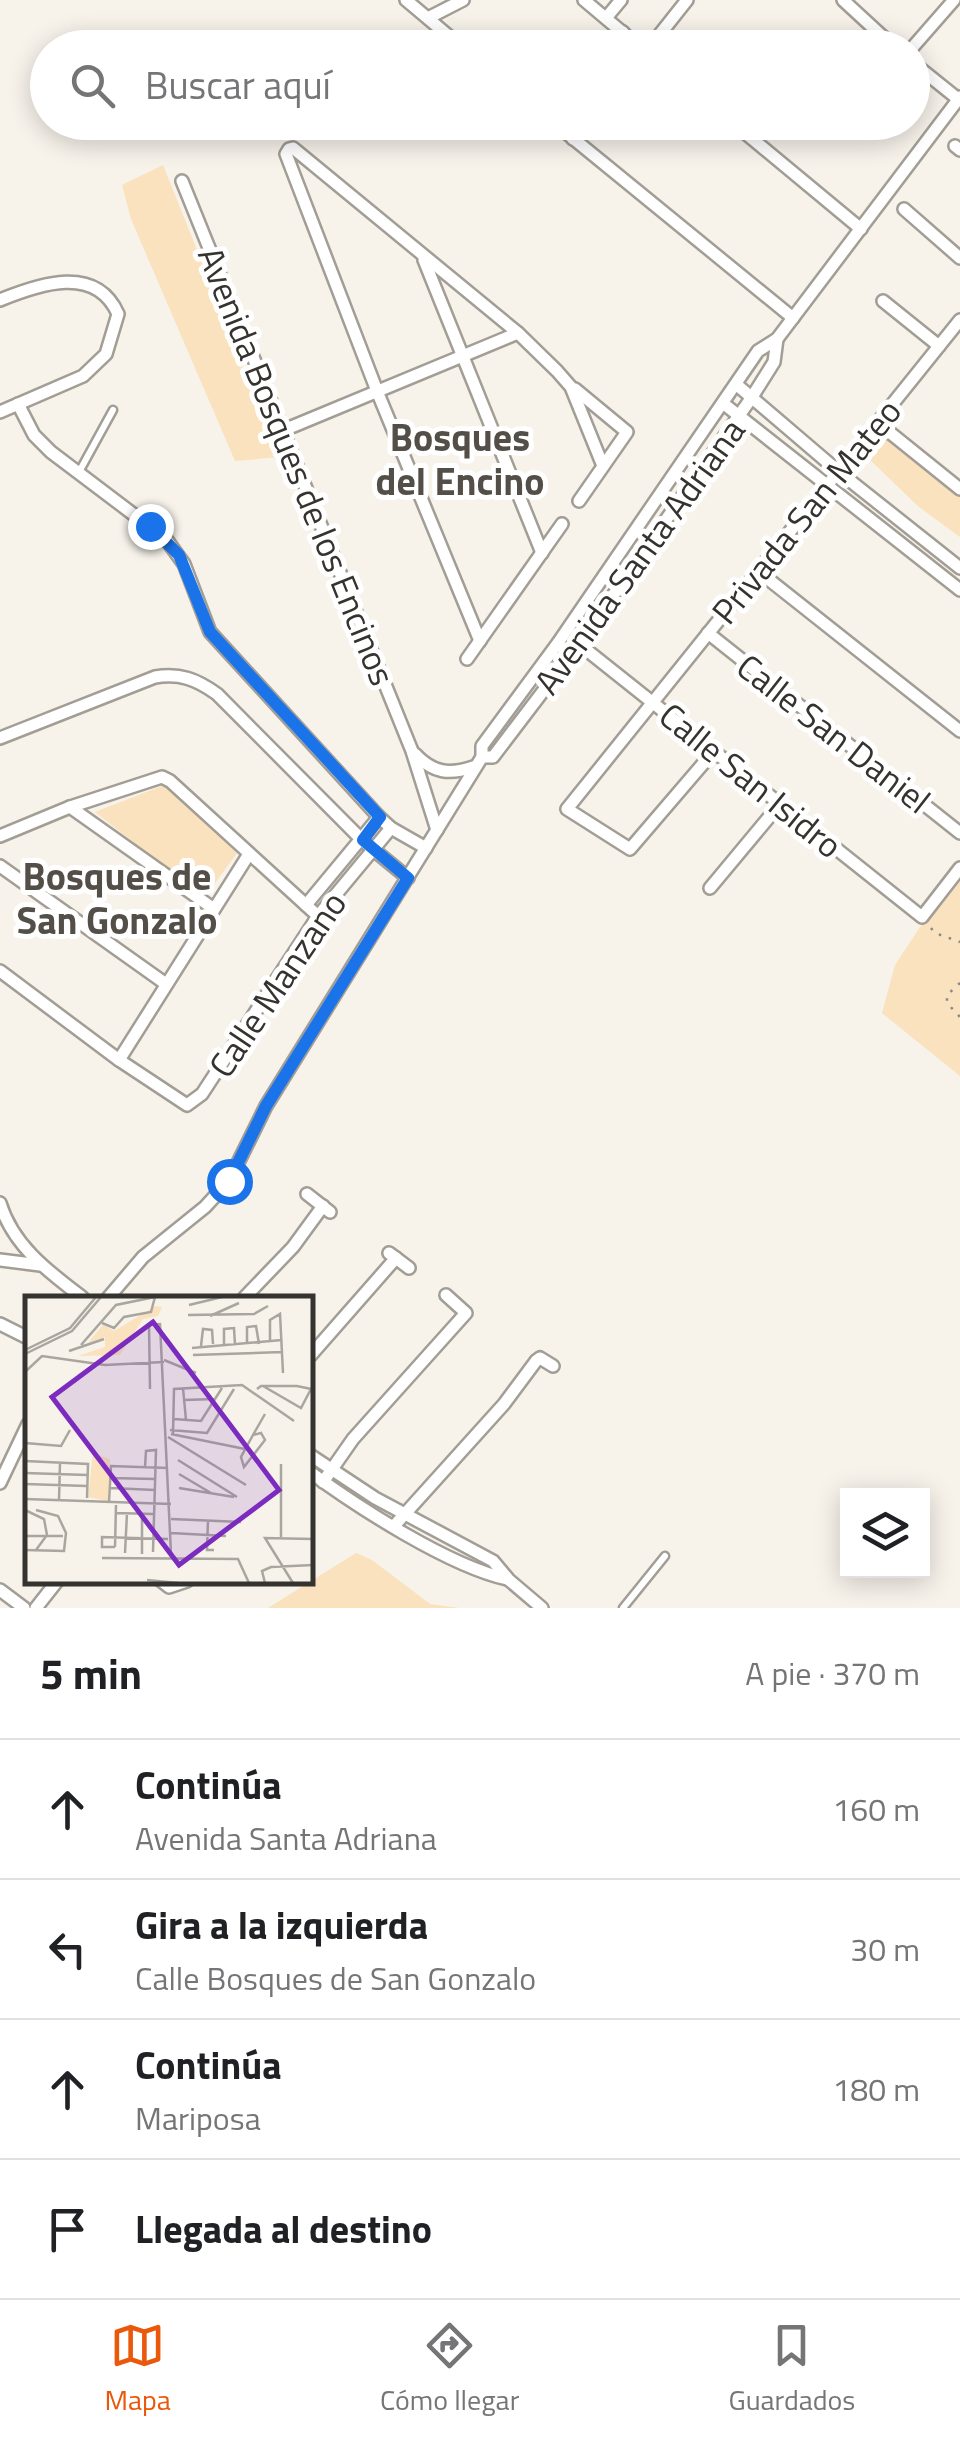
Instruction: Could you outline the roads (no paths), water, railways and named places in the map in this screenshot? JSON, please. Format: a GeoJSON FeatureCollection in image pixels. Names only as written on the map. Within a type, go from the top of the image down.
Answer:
{"type":"FeatureCollection","features":[{"type":"Feature","properties":{"kind":"street"},"geometry":{"type":"LineString","coordinates":[[406,0],[442,30]]}},
{"type":"Feature","properties":{"kind":"street"},"geometry":{"type":"LineString","coordinates":[[428,18],[464,0]]}},
{"type":"Feature","properties":{"kind":"street"},"geometry":{"type":"LineString","coordinates":[[584,0],[621,30]]}},
{"type":"Feature","properties":{"kind":"street"},"geometry":{"type":"LineString","coordinates":[[606,18],[620,0]]}},
{"type":"Feature","properties":{"kind":"street"},"geometry":{"type":"LineString","coordinates":[[661,30],[687,0]]}},
{"type":"Feature","properties":{"kind":"street"},"geometry":{"type":"LineString","coordinates":[[842,0],[875,30]]}},
{"type":"Feature","properties":{"kind":"street"},"geometry":{"type":"LineString","coordinates":[[928,30],[954,0]]}},
{"type":"Feature","properties":{"kind":"street"},"geometry":{"type":"LineString","coordinates":[[930,76],[959,98]]}},
{"type":"Feature","properties":{"kind":"street","name":"Avenida Santa Adriana"},"geometry":{"type":"LineString","coordinates":[[930,137],[959,98]]}},
{"type":"Feature","properties":{"kind":"street"},"geometry":{"type":"LineString","coordinates":[[574,140],[793,318]]}},
{"type":"Feature","properties":{"kind":"street"},"geometry":{"type":"LineString","coordinates":[[754,140],[862,229]]}},
{"type":"Feature","properties":{"kind":"street","name":"Avenida Santa Adriana"},"geometry":{"type":"LineString","coordinates":[[110,1296],[142,1257],[205,1207],[229,1181],[266,1106],[478,762],[482,746],[530,683],[758,351],[777,339],[928,140]]}},
{"type":"Feature","properties":{"kind":"street"},"geometry":{"type":"LineString","coordinates":[[480,641],[378,391],[286,154],[289,149],[293,148],[518,333],[572,387],[627,432],[579,501]]}},
{"type":"Feature","properties":{"kind":"street","name":"Avenida Bosques de los Encinos"},"geometry":{"type":"LineString","coordinates":[[182,181],[412,751],[437,830]]}},
{"type":"Feature","properties":{"kind":"street"},"geometry":{"type":"LineString","coordinates":[[904,210],[960,258]]}},
{"type":"Feature","properties":{"kind":"street"},"geometry":{"type":"LineString","coordinates":[[422,256],[542,553]]}},
{"type":"Feature","properties":{"kind":"street"},"geometry":{"type":"LineString","coordinates":[[0,300],[35,285],[62,282],[93,288],[110,297],[118,314],[112,344],[83,376],[0,412]]}},
{"type":"Feature","properties":{"kind":"street"},"geometry":{"type":"LineString","coordinates":[[883,301],[939,346]]}},
{"type":"Feature","properties":{"kind":"street","name":"Privada San Mateo"},"geometry":{"type":"LineString","coordinates":[[714,751],[630,848],[570,811],[567,805],[960,320]]}},
{"type":"Feature","properties":{"kind":"street"},"geometry":{"type":"LineString","coordinates":[[284,430],[518,333]]}},
{"type":"Feature","properties":{"kind":"street","name":"Avenida Santa Adriana"},"geometry":{"type":"LineString","coordinates":[[478,762],[492,758],[580,644],[740,416],[774,362],[777,339]]}},
{"type":"Feature","properties":{"kind":"street"},"geometry":{"type":"LineString","coordinates":[[737,385],[960,568]]}},
{"type":"Feature","properties":{"kind":"street"},"geometry":{"type":"LineString","coordinates":[[572,387],[603,466]]}},
{"type":"Feature","properties":{"kind":"street"},"geometry":{"type":"LineString","coordinates":[[18,404],[34,435],[166,539],[184,564],[210,632],[390,828],[426,848]]}},
{"type":"Feature","properties":{"kind":"street"},"geometry":{"type":"LineString","coordinates":[[724,404],[960,590]]}},
{"type":"Feature","properties":{"kind":"street"},"geometry":{"type":"LineString","coordinates":[[878,423],[956,485],[960,470]]}},
{"type":"Feature","properties":{"kind":"street"},"geometry":{"type":"LineString","coordinates":[[467,659],[562,524]]}},
{"type":"Feature","properties":{"kind":"street"},"geometry":{"type":"LineString","coordinates":[[758,571],[960,731]]}},
{"type":"Feature","properties":{"kind":"street","name":"Calle San Daniel"},"geometry":{"type":"LineString","coordinates":[[708,633],[960,834]]}},
{"type":"Feature","properties":{"kind":"street","name":"Calle San Isidro"},"geometry":{"type":"LineString","coordinates":[[580,644],[922,917],[960,868]]}},
{"type":"Feature","properties":{"kind":"street"},"geometry":{"type":"LineString","coordinates":[[0,738],[146,680],[181,675],[217,694],[368,845],[408,878]]}},
{"type":"Feature","properties":{"kind":"street"},"geometry":{"type":"LineString","coordinates":[[412,751],[422,762],[448,774],[478,762]]}},
{"type":"Feature","properties":{"kind":"street"},"geometry":{"type":"LineString","coordinates":[[0,836],[70,806],[162,777],[318,916]]}},
{"type":"Feature","properties":{"kind":"street"},"geometry":{"type":"LineString","coordinates":[[710,888],[780,804]]}},
{"type":"Feature","properties":{"kind":"street"},"geometry":{"type":"LineString","coordinates":[[70,806],[214,909]]}},
{"type":"Feature","properties":{"kind":"street","name":"Calle Manzano"},"geometry":{"type":"LineString","coordinates":[[119,1060],[178,1102],[187,1104],[202,1094],[368,845],[380,817]]}},
{"type":"Feature","properties":{"kind":"street","name":"Calle Manzano"},"geometry":{"type":"LineString","coordinates":[[306,905],[390,828]]}},
{"type":"Feature","properties":{"kind":"street"},"geometry":{"type":"LineString","coordinates":[[0,971],[119,1060],[250,854]]}},
{"type":"Feature","properties":{"kind":"street"},"geometry":{"type":"LineString","coordinates":[[0,866],[166,984]]}},
{"type":"Feature","properties":{"kind":"street"},"geometry":{"type":"LineString","coordinates":[[246,1296],[327,1209],[307,1194]]}},
{"type":"Feature","properties":{"kind":"street"},"geometry":{"type":"LineString","coordinates":[[1,1210],[22,1245],[80,1296]]}},
{"type":"Feature","properties":{"kind":"street"},"geometry":{"type":"LineString","coordinates":[[312,1354],[393,1255],[409,1268]]}},
{"type":"Feature","properties":{"kind":"street"},"geometry":{"type":"LineString","coordinates":[[0,1260],[40,1264]]}},
{"type":"Feature","properties":{"kind":"street"},"geometry":{"type":"LineString","coordinates":[[323,1482],[369,1421],[466,1312],[446,1295]]}},
{"type":"Feature","properties":{"kind":"street"},"geometry":{"type":"LineString","coordinates":[[0,1325],[25,1337]]}},
{"type":"Feature","properties":{"kind":"street"},"geometry":{"type":"LineString","coordinates":[[394,1526],[504,1404],[536,1361],[540,1358],[553,1366]]}},
{"type":"Feature","properties":{"kind":"street"},"geometry":{"type":"LineString","coordinates":[[0,1482],[25,1430]]}},
{"type":"Feature","properties":{"kind":"street"},"geometry":{"type":"LineString","coordinates":[[312,1456],[403,1514],[493,1561],[542,1608]]}},
{"type":"Feature","properties":{"kind":"street"},"geometry":{"type":"LineString","coordinates":[[312,1474],[394,1526],[483,1574],[509,1580]]}},
{"type":"Feature","properties":{"kind":"street"},"geometry":{"type":"LineString","coordinates":[[36,1608],[56,1583]]}},
{"type":"Feature","properties":{"kind":"street"},"geometry":{"type":"LineString","coordinates":[[0,1590],[24,1608]]}},
{"type":"Feature","properties":{"kind":"lane"},"geometry":{"type":"LineString","coordinates":[[79,472],[112,410]]}},
{"type":"Feature","properties":{"kind":"lane"},"geometry":{"type":"LineString","coordinates":[[624,1608],[665,1556]]}},
{"type":"Feature","properties":{"kind":"district","name":"Bosques del Encino"},"geometry":{"type":"Point","coordinates":[460,459]}},
{"type":"Feature","properties":{"kind":"district","name":"Bosques de San Gonzalo"},"geometry":{"type":"Point","coordinates":[117,898]}}]}
